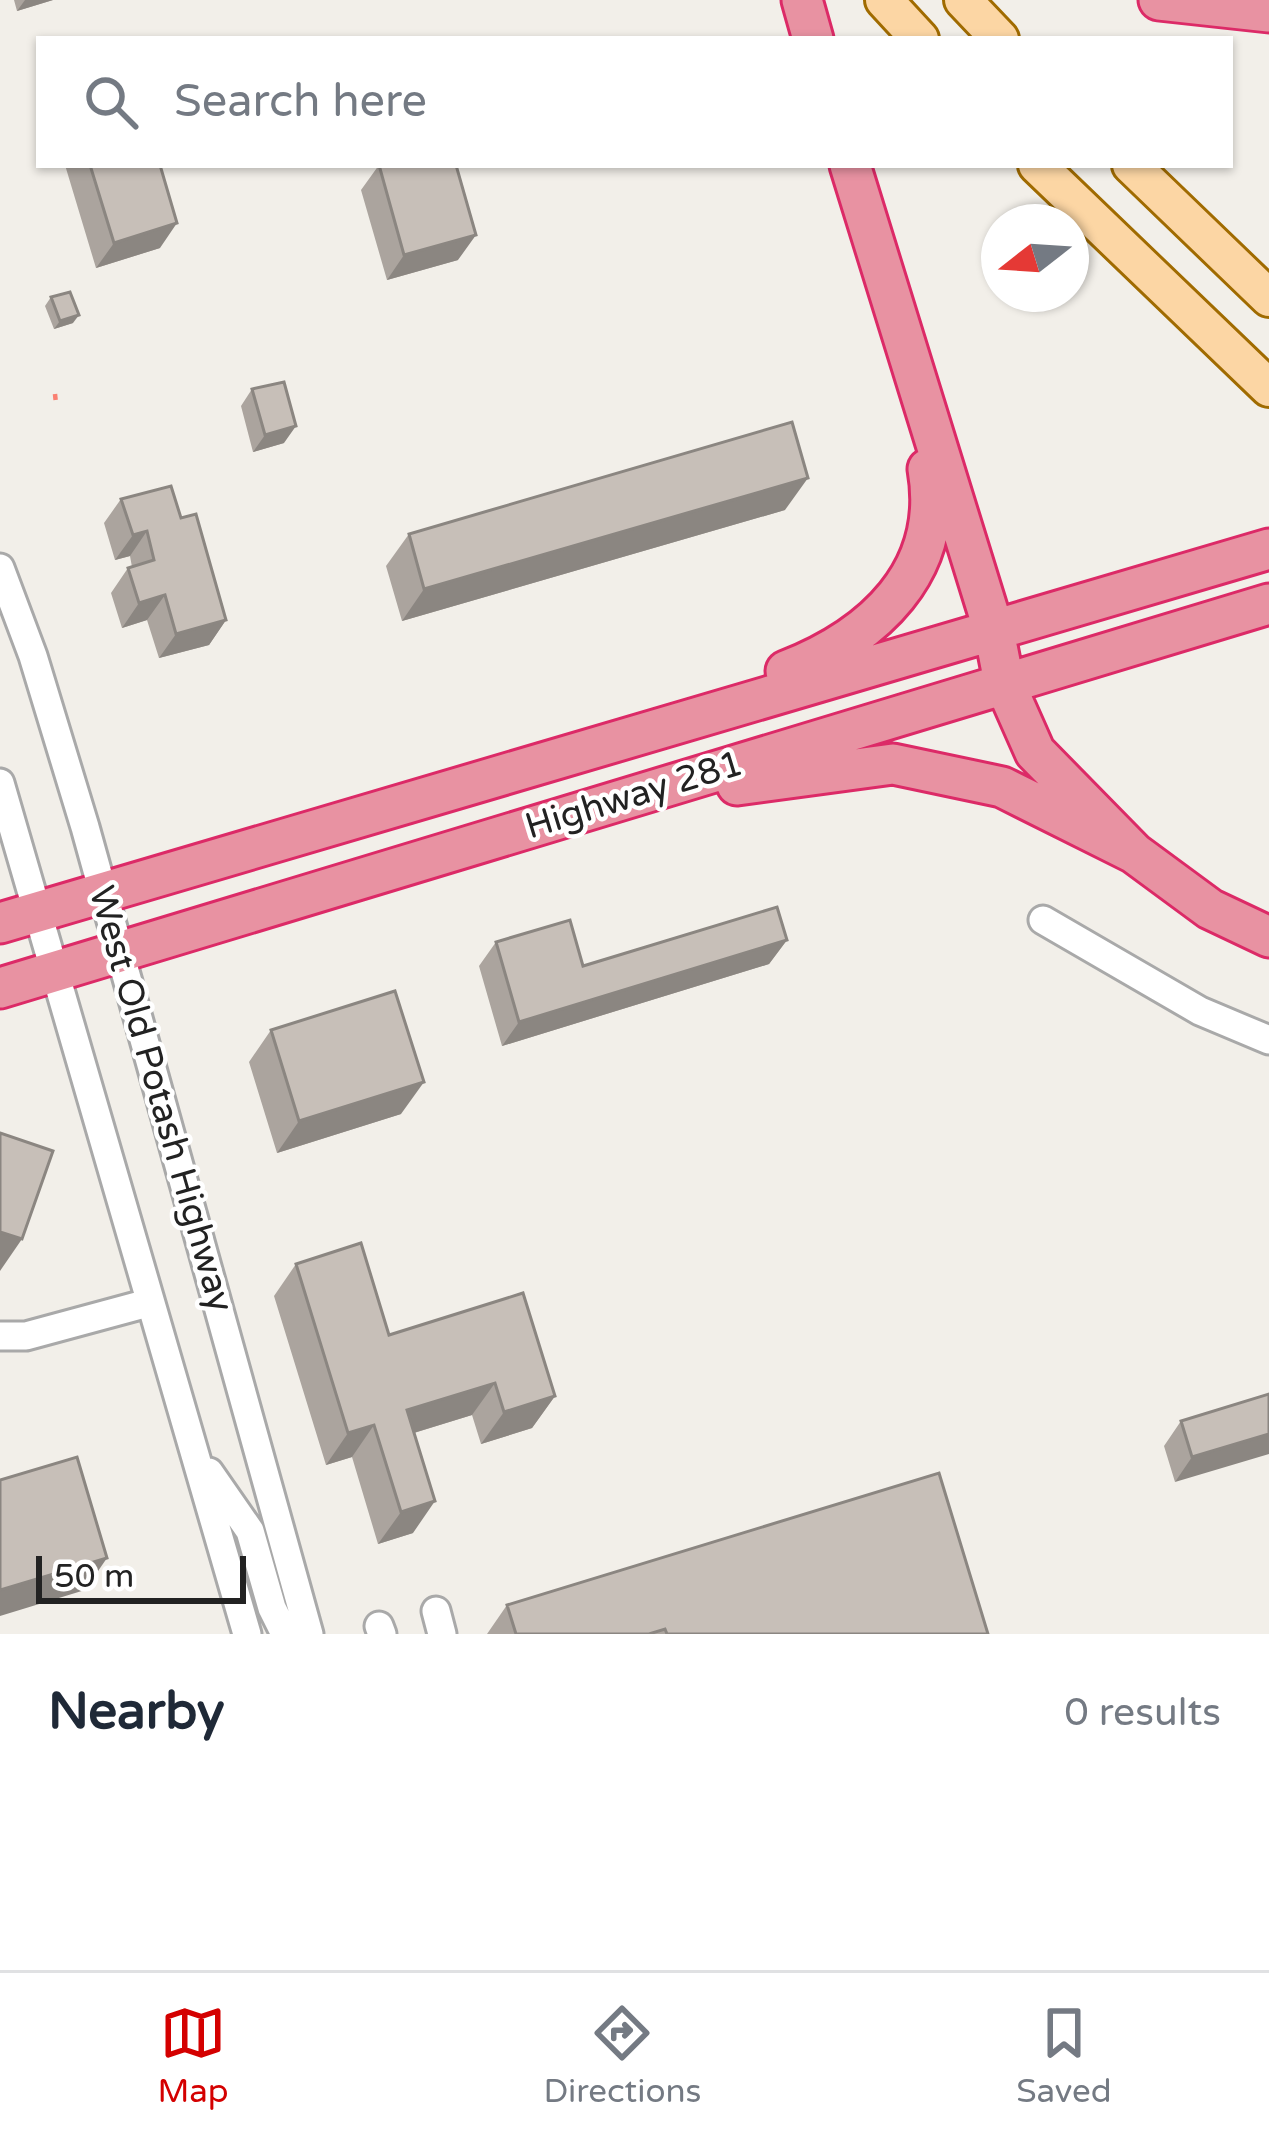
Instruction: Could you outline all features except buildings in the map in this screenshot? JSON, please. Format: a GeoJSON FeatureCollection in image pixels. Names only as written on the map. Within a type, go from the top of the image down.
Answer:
{"type":"FeatureCollection","features":[{"type":"Feature","properties":{"kind":"highway"},"geometry":{"type":"LineString","coordinates":[[802,0],[812,36]]}},
{"type":"Feature","properties":{"kind":"highway"},"geometry":{"type":"LineString","coordinates":[[1159,0],[1269,13]]}},
{"type":"Feature","properties":{"kind":"highway"},"geometry":{"type":"LineString","coordinates":[[851,168],[994,631],[1004,682],[1035,752],[1133,853]]}},
{"type":"Feature","properties":{"kind":"highway"},"geometry":{"type":"LineString","coordinates":[[564,757],[825,656],[868,628],[893,603],[929,529],[930,483],[910,369]]}},
{"type":"Feature","properties":{"kind":"highway","name":"Highway 281"},"geometry":{"type":"LineString","coordinates":[[18,917],[1269,548]]}},
{"type":"Feature","properties":{"kind":"highway","name":"Highway 281"},"geometry":{"type":"LineString","coordinates":[[0,988],[1269,604]]}},
{"type":"Feature","properties":{"kind":"highway"},"geometry":{"type":"LineString","coordinates":[[572,814],[778,778],[892,764],[1002,787],[1133,853],[1210,909],[1269,938]]}},
{"type":"Feature","properties":{"kind":"main road"},"geometry":{"type":"LineString","coordinates":[[884,0],[917,36]]}},
{"type":"Feature","properties":{"kind":"main road"},"geometry":{"type":"LineString","coordinates":[[963,0],[997,36]]}},
{"type":"Feature","properties":{"kind":"main road"},"geometry":{"type":"LineString","coordinates":[[1040,168],[1269,388]]}},
{"type":"Feature","properties":{"kind":"main road"},"geometry":{"type":"LineString","coordinates":[[1134,168],[1269,298]]}},
{"type":"Feature","properties":{"kind":"street","name":"West Old Potash Highway"},"geometry":{"type":"LineString","coordinates":[[0,568],[33,656],[102,893],[309,1634]]}},
{"type":"Feature","properties":{"kind":"street","name":"West Old Potash Highway"},"geometry":{"type":"LineString","coordinates":[[0,783],[18,917],[52,973],[247,1634]]}},
{"type":"Feature","properties":{"kind":"street"},"geometry":{"type":"LineString","coordinates":[[1043,920],[1200,1011],[1269,1040]]}},
{"type":"Feature","properties":{"kind":"street"},"geometry":{"type":"LineString","coordinates":[[0,1336],[26,1336],[148,1303]]}},
{"type":"Feature","properties":{"kind":"street"},"geometry":{"type":"LineString","coordinates":[[194,1449],[250,1531],[272,1608],[285,1634]]}},
{"type":"Feature","properties":{"kind":"path"},"geometry":{"type":"LineString","coordinates":[[55,394],[56,404]]}}]}
